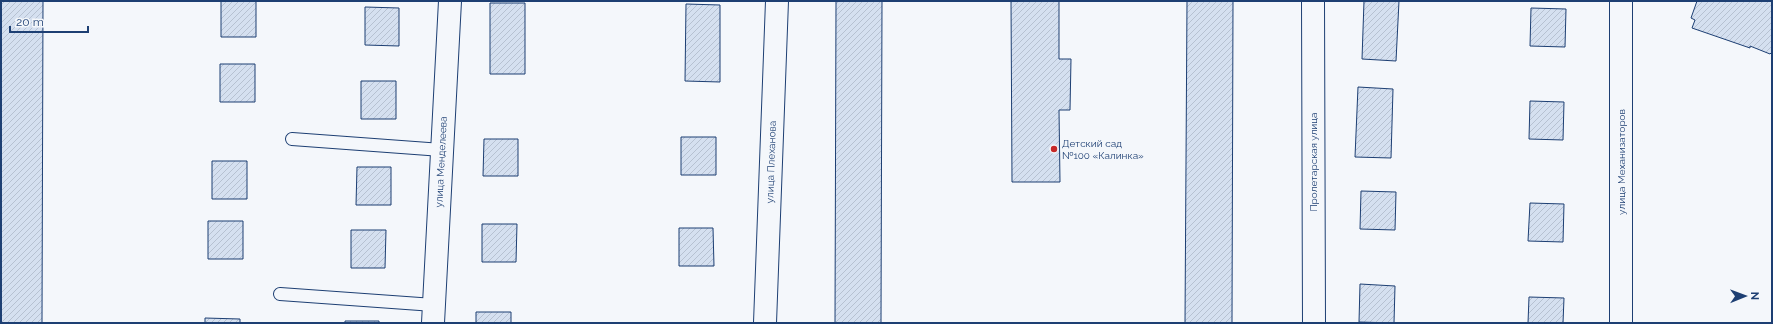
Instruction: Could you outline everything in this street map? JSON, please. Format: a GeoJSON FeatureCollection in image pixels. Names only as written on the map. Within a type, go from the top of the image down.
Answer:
{"type":"FeatureCollection","features":[{"type":"Feature","properties":{"kind":"street","name":"улица Менделеева"},"geometry":{"type":"LineString","coordinates":[[433,314],[450,1]]}},
{"type":"Feature","properties":{"kind":"street","name":"улица Плеханова"},"geometry":{"type":"LineString","coordinates":[[765,323],[777,1]]}},
{"type":"Feature","properties":{"kind":"street","name":"Пролетарская улица"},"geometry":{"type":"LineString","coordinates":[[1313,1],[1314,323]]}},
{"type":"Feature","properties":{"kind":"street","name":"улица Механизаторов"},"geometry":{"type":"LineString","coordinates":[[1620,1],[1621,323]]}},
{"type":"Feature","properties":{"kind":"lane"},"geometry":{"type":"LineString","coordinates":[[292,139],[442,150]]}},
{"type":"Feature","properties":{"kind":"lane"},"geometry":{"type":"LineString","coordinates":[[280,294],[433,314]]}},
{"type":"Feature","properties":{"kind":"building"},"geometry":{"type":"Polygon","coordinates":[[[1,1],[43,1],[42,323],[1,323],[1,1]]]}},
{"type":"Feature","properties":{"kind":"building"},"geometry":{"type":"Polygon","coordinates":[[[221,1],[256,1],[256,37],[221,37],[221,1]]]}},
{"type":"Feature","properties":{"kind":"building"},"geometry":{"type":"Polygon","coordinates":[[[836,1],[882,1],[881,323],[835,323],[836,1]]]}},
{"type":"Feature","properties":{"kind":"building"},"geometry":{"type":"Polygon","coordinates":[[[1011,1],[1059,1],[1059,59],[1071,59],[1070,110],[1059,110],[1060,182],[1012,182],[1011,1]]]}},
{"type":"Feature","properties":{"kind":"building"},"geometry":{"type":"Polygon","coordinates":[[[1187,1],[1233,1],[1232,323],[1185,323],[1187,1]]]}},
{"type":"Feature","properties":{"kind":"building"},"geometry":{"type":"Polygon","coordinates":[[[1364,1],[1399,1],[1396,61],[1362,59],[1364,1]]]}},
{"type":"Feature","properties":{"kind":"building"},"geometry":{"type":"Polygon","coordinates":[[[1697,1],[1772,1],[1772,52],[1770,54],[1750,46],[1750,48],[1692,28],[1695,20],[1691,18],[1697,1]]]}},
{"type":"Feature","properties":{"kind":"building"},"geometry":{"type":"Polygon","coordinates":[[[490,3],[525,3],[525,74],[490,74],[490,3]]]}},
{"type":"Feature","properties":{"kind":"building"},"geometry":{"type":"Polygon","coordinates":[[[686,4],[720,5],[720,82],[685,81],[686,4]]]}},
{"type":"Feature","properties":{"kind":"building"},"geometry":{"type":"Polygon","coordinates":[[[365,7],[399,8],[399,46],[365,45],[365,7]]]}},
{"type":"Feature","properties":{"kind":"building"},"geometry":{"type":"Polygon","coordinates":[[[1531,8],[1566,9],[1565,47],[1530,46],[1531,8]]]}},
{"type":"Feature","properties":{"kind":"building"},"geometry":{"type":"Polygon","coordinates":[[[220,64],[255,64],[255,102],[220,102],[220,64]]]}},
{"type":"Feature","properties":{"kind":"building"},"geometry":{"type":"Polygon","coordinates":[[[361,81],[396,81],[396,119],[361,119],[361,81]]]}},
{"type":"Feature","properties":{"kind":"building"},"geometry":{"type":"Polygon","coordinates":[[[1358,87],[1393,89],[1391,158],[1355,157],[1358,87]]]}},
{"type":"Feature","properties":{"kind":"building"},"geometry":{"type":"Polygon","coordinates":[[[1530,101],[1564,102],[1563,140],[1529,139],[1530,101]]]}},
{"type":"Feature","properties":{"kind":"building"},"geometry":{"type":"Polygon","coordinates":[[[681,137],[716,137],[716,175],[681,175],[681,137]]]}},
{"type":"Feature","properties":{"kind":"building"},"geometry":{"type":"Polygon","coordinates":[[[484,139],[518,139],[518,176],[483,176],[484,139]]]}},
{"type":"Feature","properties":{"kind":"building"},"geometry":{"type":"Polygon","coordinates":[[[212,161],[247,161],[247,199],[212,199],[212,161]]]}},
{"type":"Feature","properties":{"kind":"building"},"geometry":{"type":"Polygon","coordinates":[[[357,167],[391,167],[391,205],[356,205],[357,167]]]}},
{"type":"Feature","properties":{"kind":"building"},"geometry":{"type":"Polygon","coordinates":[[[1361,191],[1396,192],[1395,230],[1360,229],[1361,191]]]}},
{"type":"Feature","properties":{"kind":"building"},"geometry":{"type":"Polygon","coordinates":[[[1530,203],[1564,204],[1563,242],[1528,241],[1530,203]]]}},
{"type":"Feature","properties":{"kind":"building"},"geometry":{"type":"Polygon","coordinates":[[[208,221],[243,221],[243,259],[208,259],[208,221]]]}},
{"type":"Feature","properties":{"kind":"building"},"geometry":{"type":"Polygon","coordinates":[[[482,224],[517,224],[516,262],[482,262],[482,224]]]}},
{"type":"Feature","properties":{"kind":"building"},"geometry":{"type":"Polygon","coordinates":[[[679,228],[713,228],[714,266],[679,266],[679,228]]]}},
{"type":"Feature","properties":{"kind":"building"},"geometry":{"type":"Polygon","coordinates":[[[351,230],[386,230],[385,268],[351,268],[351,230]]]}},
{"type":"Feature","properties":{"kind":"building"},"geometry":{"type":"Polygon","coordinates":[[[1360,284],[1395,286],[1394,323],[1359,322],[1360,284]]]}},
{"type":"Feature","properties":{"kind":"building"},"geometry":{"type":"Polygon","coordinates":[[[1529,297],[1564,298],[1563,323],[1528,323],[1529,297]]]}},
{"type":"Feature","properties":{"kind":"building"},"geometry":{"type":"Polygon","coordinates":[[[476,312],[511,312],[511,323],[476,323],[476,312]]]}},
{"type":"Feature","properties":{"kind":"building"},"geometry":{"type":"Polygon","coordinates":[[[205,318],[240,319],[240,323],[205,323],[205,318]]]}},
{"type":"Feature","properties":{"kind":"building"},"geometry":{"type":"Polygon","coordinates":[[[345,321],[379,321],[379,323],[345,323],[345,321]]]}},
{"type":"Feature","properties":{"kind":"place","name":"Детский сад №100 «Калинка»"},"geometry":{"type":"Point","coordinates":[1054,149]}}]}
